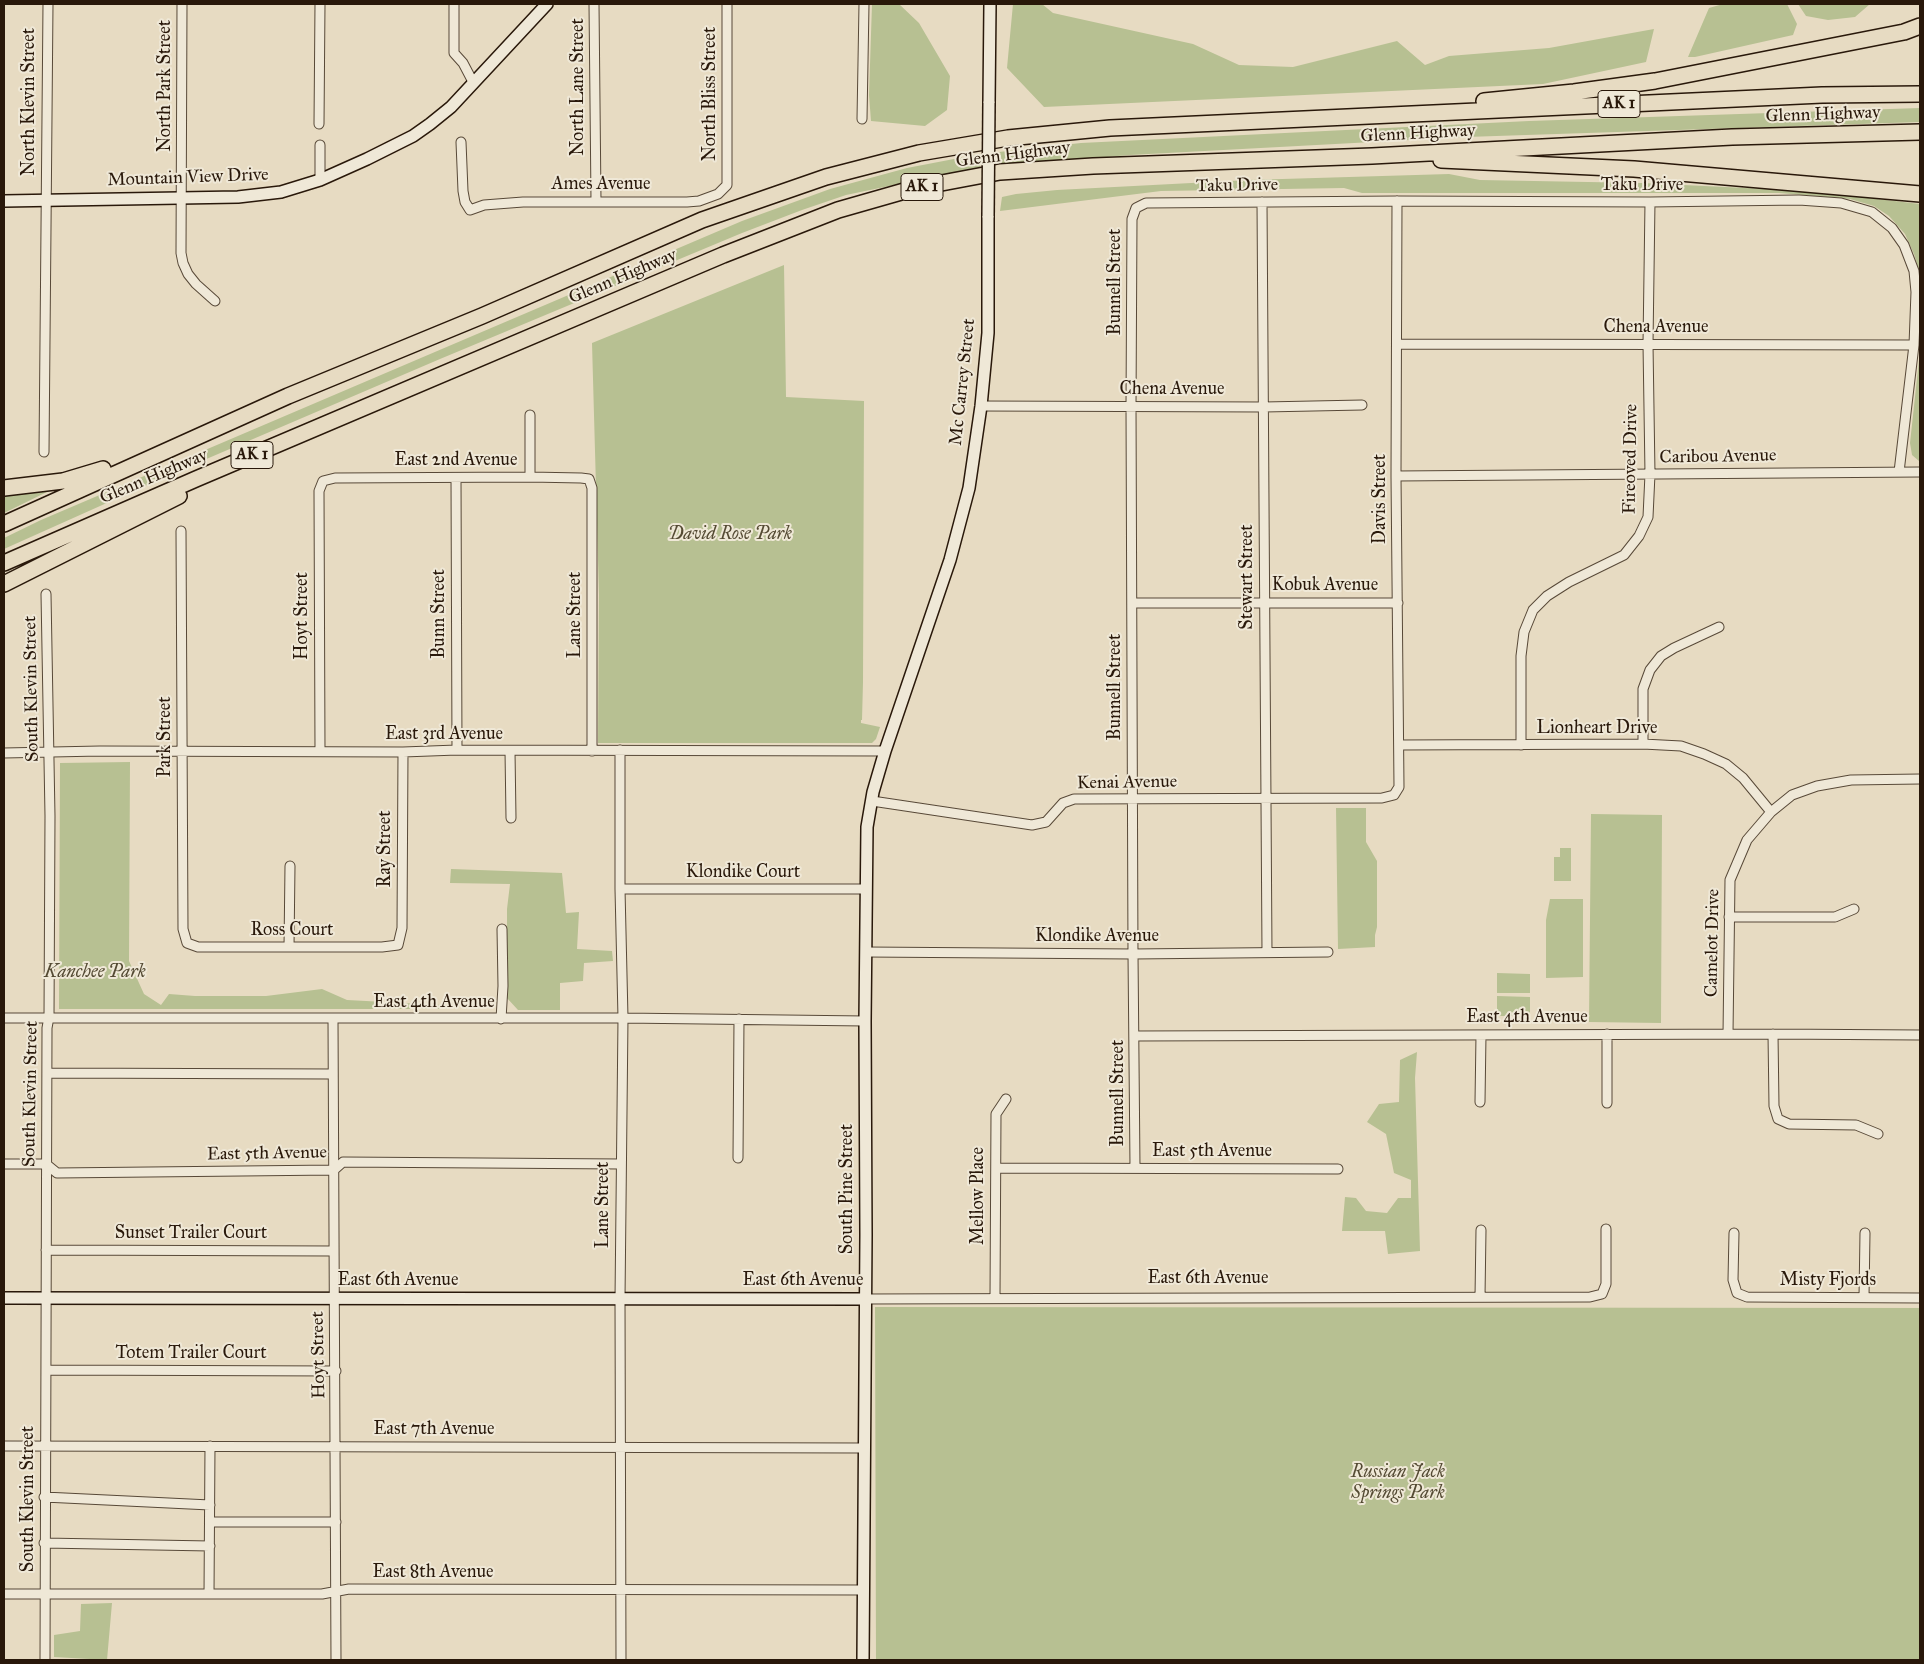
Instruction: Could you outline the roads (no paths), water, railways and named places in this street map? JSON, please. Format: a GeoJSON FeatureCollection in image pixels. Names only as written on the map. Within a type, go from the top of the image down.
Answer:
{"type":"FeatureCollection","features":[{"type":"Feature","properties":{"kind":"highway"},"geometry":{"type":"LineString","coordinates":[[1317,119],[1574,92],[1655,81],[1904,32],[1920,26]]}},
{"type":"Feature","properties":{"kind":"highway"},"geometry":{"type":"LineString","coordinates":[[1822,95],[1920,87]]}},
{"type":"Feature","properties":{"kind":"highway","name":"Glenn Highway"},"geometry":{"type":"LineString","coordinates":[[4,524],[288,396],[482,316],[702,220],[826,177],[919,153],[1008,138],[1110,128],[1822,95],[1920,94]]}},
{"type":"Feature","properties":{"kind":"highway","name":"Glenn Highway"},"geometry":{"type":"LineString","coordinates":[[4,563],[724,255],[838,210],[915,188],[1000,172],[1093,166],[1372,156],[1732,136],[1920,132]]}},
{"type":"Feature","properties":{"kind":"highway"},"geometry":{"type":"LineString","coordinates":[[1372,156],[1644,170],[1920,194]]}},
{"type":"Feature","properties":{"kind":"highway"},"geometry":{"type":"LineString","coordinates":[[4,488],[63,481],[93,473],[288,396]]}},
{"type":"Feature","properties":{"kind":"highway"},"geometry":{"type":"LineString","coordinates":[[4,584],[201,485],[272,447]]}},
{"type":"Feature","properties":{"kind":"street","name":"North Klevin Street"},"geometry":{"type":"LineString","coordinates":[[46,200],[48,4]]}},
{"type":"Feature","properties":{"kind":"street","name":"North Park Street"},"geometry":{"type":"LineString","coordinates":[[182,4],[181,253],[183,264],[196,284],[215,301]]}},
{"type":"Feature","properties":{"kind":"street"},"geometry":{"type":"LineString","coordinates":[[319,124],[320,4]]}},
{"type":"Feature","properties":{"kind":"street"},"geometry":{"type":"LineString","coordinates":[[454,4],[454,53],[463,63],[473,82]]}},
{"type":"Feature","properties":{"kind":"street","name":"Mountain View Drive"},"geometry":{"type":"LineString","coordinates":[[4,201],[238,197],[281,192],[320,180],[412,136],[451,107],[547,4]]}},
{"type":"Feature","properties":{"kind":"street","name":"North Lane Street"},"geometry":{"type":"LineString","coordinates":[[594,4],[596,201]]}},
{"type":"Feature","properties":{"kind":"street","name":"North Bliss Street"},"geometry":{"type":"LineString","coordinates":[[727,4],[727,184]]}},
{"type":"Feature","properties":{"kind":"street"},"geometry":{"type":"LineString","coordinates":[[862,119],[864,4]]}},
{"type":"Feature","properties":{"kind":"street","name":"Mc Carrey Street"},"geometry":{"type":"LineString","coordinates":[[885,751],[950,560],[969,488],[982,406],[988,333],[990,4]]}},
{"type":"Feature","properties":{"kind":"street","name":"Ames Avenue"},"geometry":{"type":"LineString","coordinates":[[461,142],[463,191],[465,202],[470,210],[494,203],[687,202],[718,194],[727,184]]}},
{"type":"Feature","properties":{"kind":"street"},"geometry":{"type":"LineString","coordinates":[[320,145],[320,180]]}},
{"type":"Feature","properties":{"kind":"street"},"geometry":{"type":"LineString","coordinates":[[44,452],[46,200]]}},
{"type":"Feature","properties":{"kind":"street","name":"Taku Drive"},"geometry":{"type":"LineString","coordinates":[[1136,208],[1146,203],[1799,200],[1841,203],[1872,212],[1892,228],[1904,245],[1914,271],[1916,292],[1914,344],[1899,472]]}},
{"type":"Feature","properties":{"kind":"street","name":"Davis Street"},"geometry":{"type":"LineString","coordinates":[[1394,795],[1399,786],[1396,476],[1398,344],[1397,201]]}},
{"type":"Feature","properties":{"kind":"street","name":"Stewart Street"},"geometry":{"type":"LineString","coordinates":[[1262,202],[1267,952]]}},
{"type":"Feature","properties":{"kind":"street","name":"Fireoved Drive"},"geometry":{"type":"LineString","coordinates":[[1520,745],[1521,656],[1524,632],[1533,610],[1547,596],[1569,582],[1624,554],[1640,536],[1648,517],[1650,474],[1648,344],[1650,202]]}},
{"type":"Feature","properties":{"kind":"street","name":"Bunnell Street"},"geometry":{"type":"LineString","coordinates":[[1136,208],[1132,219],[1131,406],[1133,954],[1136,1167]]}},
{"type":"Feature","properties":{"kind":"street","name":"Chena Avenue"},"geometry":{"type":"LineString","coordinates":[[1398,344],[1914,344]]}},
{"type":"Feature","properties":{"kind":"street","name":"Chena Avenue"},"geometry":{"type":"LineString","coordinates":[[982,406],[1264,407],[1362,405]]}},
{"type":"Feature","properties":{"kind":"street"},"geometry":{"type":"LineString","coordinates":[[530,415],[530,477]]}},
{"type":"Feature","properties":{"kind":"street","name":"Caribou Avenue"},"geometry":{"type":"LineString","coordinates":[[1396,476],[1920,472]]}},
{"type":"Feature","properties":{"kind":"street","name":"East 2nd Avenue"},"geometry":{"type":"LineString","coordinates":[[323,481],[334,478],[530,477],[581,478],[589,480]]}},
{"type":"Feature","properties":{"kind":"street","name":"Bunn Street"},"geometry":{"type":"LineString","coordinates":[[456,478],[457,750]]}},
{"type":"Feature","properties":{"kind":"street","name":"Lane Street"},"geometry":{"type":"LineString","coordinates":[[589,480],[592,488],[592,751]]}},
{"type":"Feature","properties":{"kind":"street","name":"Hoyt Street"},"geometry":{"type":"LineString","coordinates":[[320,751],[319,491],[323,481]]}},
{"type":"Feature","properties":{"kind":"street","name":"Park Street"},"geometry":{"type":"LineString","coordinates":[[181,531],[183,930],[187,943]]}},
{"type":"Feature","properties":{"kind":"street","name":"South Klevin Street"},"geometry":{"type":"LineString","coordinates":[[45,1660],[44,1497],[50,752],[46,594]]}},
{"type":"Feature","properties":{"kind":"street","name":"Kobuk Avenue"},"geometry":{"type":"LineString","coordinates":[[1132,603],[1398,603]]}},
{"type":"Feature","properties":{"kind":"street"},"geometry":{"type":"LineString","coordinates":[[1643,744],[1643,689],[1650,670],[1661,656],[1719,627]]}},
{"type":"Feature","properties":{"kind":"street","name":"Lionheart Drive"},"geometry":{"type":"LineString","coordinates":[[1399,745],[1643,744],[1680,746],[1726,764],[1743,778],[1771,812]]}},
{"type":"Feature","properties":{"kind":"street","name":"Lane Street"},"geometry":{"type":"LineString","coordinates":[[620,750],[622,1018],[620,1299],[621,1660]]}},
{"type":"Feature","properties":{"kind":"street"},"geometry":{"type":"LineString","coordinates":[[510,751],[511,818]]}},
{"type":"Feature","properties":{"kind":"street","name":"East 3rd Avenue"},"geometry":{"type":"LineString","coordinates":[[4,752],[885,751]]}},
{"type":"Feature","properties":{"kind":"street","name":"South Pine Street"},"geometry":{"type":"LineString","coordinates":[[863,1660],[867,828],[885,751]]}},
{"type":"Feature","properties":{"kind":"street","name":"Ray Street"},"geometry":{"type":"LineString","coordinates":[[398,945],[402,928],[403,752]]}},
{"type":"Feature","properties":{"kind":"street","name":"Camelot Drive"},"geometry":{"type":"LineString","coordinates":[[1728,1034],[1730,880],[1747,840],[1771,812],[1792,795],[1817,786],[1851,780],[1920,779]]}},
{"type":"Feature","properties":{"kind":"street","name":"Kenai Avenue"},"geometry":{"type":"LineString","coordinates":[[872,801],[1032,826],[1046,822],[1063,803],[1074,799],[1382,798],[1394,795]]}},
{"type":"Feature","properties":{"kind":"street"},"geometry":{"type":"LineString","coordinates":[[289,947],[290,866]]}},
{"type":"Feature","properties":{"kind":"street","name":"Klondike Court"},"geometry":{"type":"LineString","coordinates":[[620,889],[866,889]]}},
{"type":"Feature","properties":{"kind":"street"},"geometry":{"type":"LineString","coordinates":[[1729,917],[1835,917],[1854,909]]}},
{"type":"Feature","properties":{"kind":"street"},"geometry":{"type":"LineString","coordinates":[[501,1019],[503,986],[502,929]]}},
{"type":"Feature","properties":{"kind":"street","name":"Ross Court"},"geometry":{"type":"LineString","coordinates":[[187,943],[198,946],[382,948],[398,945]]}},
{"type":"Feature","properties":{"kind":"street","name":"Klondike Avenue"},"geometry":{"type":"LineString","coordinates":[[866,952],[1133,954],[1328,952]]}},
{"type":"Feature","properties":{"kind":"street","name":"East 4th Avenue"},"geometry":{"type":"LineString","coordinates":[[4,1018],[622,1018],[865,1021]]}},
{"type":"Feature","properties":{"kind":"street","name":"Hoyt Street"},"geometry":{"type":"LineString","coordinates":[[333,1019],[336,1660]]}},
{"type":"Feature","properties":{"kind":"street"},"geometry":{"type":"LineString","coordinates":[[738,1158],[739,1020]]}},
{"type":"Feature","properties":{"kind":"street"},"geometry":{"type":"LineString","coordinates":[[1607,1034],[1607,1103]]}},
{"type":"Feature","properties":{"kind":"street","name":"East 4th Avenue"},"geometry":{"type":"LineString","coordinates":[[1134,1036],[1607,1034],[1920,1036]]}},
{"type":"Feature","properties":{"kind":"street"},"geometry":{"type":"LineString","coordinates":[[1773,1034],[1774,1106],[1778,1119],[1789,1124],[1856,1124],[1878,1134]]}},
{"type":"Feature","properties":{"kind":"street"},"geometry":{"type":"LineString","coordinates":[[1480,1102],[1482,1035]]}},
{"type":"Feature","properties":{"kind":"street"},"geometry":{"type":"LineString","coordinates":[[47,1073],[333,1074]]}},
{"type":"Feature","properties":{"kind":"street","name":"Mellow Place"},"geometry":{"type":"LineString","coordinates":[[995,1297],[996,1114],[1006,1099]]}},
{"type":"Feature","properties":{"kind":"street","name":"East 5th Avenue"},"geometry":{"type":"LineString","coordinates":[[4,1164],[46,1164],[57,1173],[334,1170],[343,1162],[621,1164]]}},
{"type":"Feature","properties":{"kind":"street","name":"East 5th Avenue"},"geometry":{"type":"LineString","coordinates":[[996,1168],[1338,1169]]}},
{"type":"Feature","properties":{"kind":"street","name":"East 6th Avenue"},"geometry":{"type":"LineString","coordinates":[[4,1298],[864,1299],[995,1297],[1590,1297],[1602,1294],[1606,1284],[1606,1229]]}},
{"type":"Feature","properties":{"kind":"street"},"geometry":{"type":"LineString","coordinates":[[1480,1297],[1481,1230]]}},
{"type":"Feature","properties":{"kind":"street","name":"Misty Fjords"},"geometry":{"type":"LineString","coordinates":[[1734,1233],[1733,1280],[1737,1293],[1747,1297],[1920,1298]]}},
{"type":"Feature","properties":{"kind":"street"},"geometry":{"type":"LineString","coordinates":[[1864,1297],[1865,1233]]}},
{"type":"Feature","properties":{"kind":"street","name":"Sunset Trailer Court"},"geometry":{"type":"LineString","coordinates":[[46,1250],[334,1251]]}},
{"type":"Feature","properties":{"kind":"street","name":"Totem Trailer Court"},"geometry":{"type":"LineString","coordinates":[[46,1370],[336,1371]]}},
{"type":"Feature","properties":{"kind":"street","name":"East 7th Avenue"},"geometry":{"type":"LineString","coordinates":[[4,1446],[863,1448]]}},
{"type":"Feature","properties":{"kind":"street"},"geometry":{"type":"LineString","coordinates":[[210,1446],[210,1594]]}},
{"type":"Feature","properties":{"kind":"street"},"geometry":{"type":"LineString","coordinates":[[44,1497],[210,1505]]}},
{"type":"Feature","properties":{"kind":"street"},"geometry":{"type":"LineString","coordinates":[[210,1522],[336,1522]]}},
{"type":"Feature","properties":{"kind":"street"},"geometry":{"type":"LineString","coordinates":[[44,1543],[210,1546]]}},
{"type":"Feature","properties":{"kind":"street","name":"East 8th Avenue"},"geometry":{"type":"LineString","coordinates":[[4,1594],[322,1594],[349,1589],[863,1590]]}},
{"type":"Feature","properties":{"kind":"park label","name":"David Rose Park"},"geometry":{"type":"Point","coordinates":[730,535]}},
{"type":"Feature","properties":{"kind":"park label","name":"Kanchee Park"},"geometry":{"type":"Point","coordinates":[95,973]}},
{"type":"Feature","properties":{"kind":"park label","name":"Russian Jack Springs Park"},"geometry":{"type":"Point","coordinates":[1398,1484]}}]}
